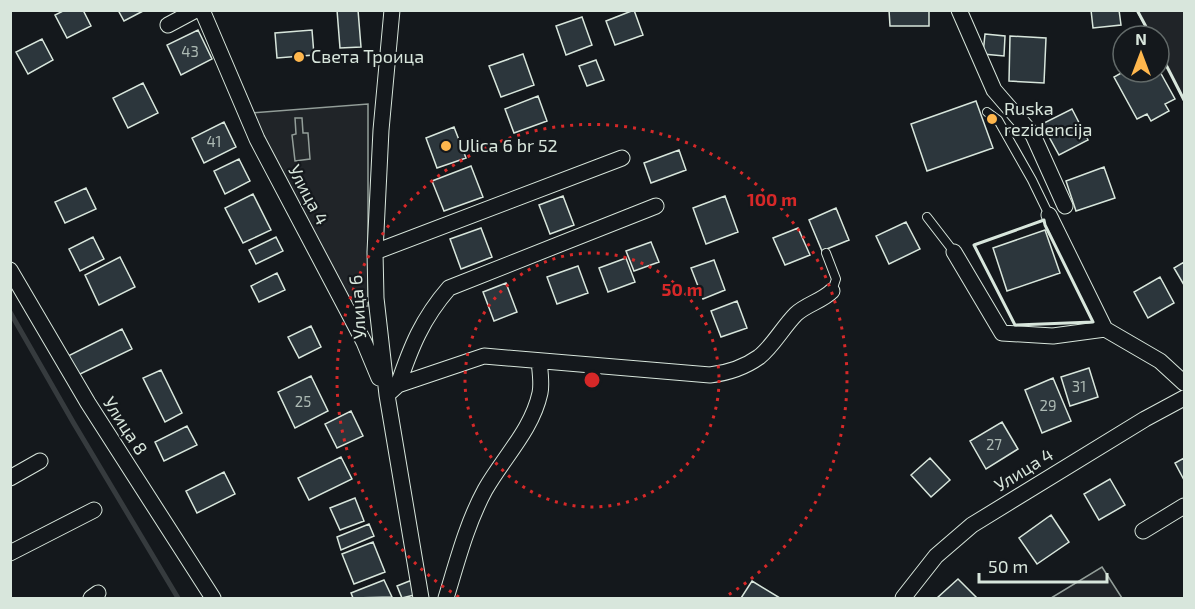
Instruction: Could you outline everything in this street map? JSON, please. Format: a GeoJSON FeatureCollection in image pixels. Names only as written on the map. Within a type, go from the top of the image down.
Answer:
{"type":"FeatureCollection","features":[{"type":"Feature","properties":{"kind":"street"},"geometry":{"type":"LineString","coordinates":[[168,25],[196,10]]}},
{"type":"Feature","properties":{"kind":"street","name":"Улица 4"},"geometry":{"type":"LineString","coordinates":[[202,10],[257,138],[364,342],[392,390]]}},
{"type":"Feature","properties":{"kind":"street","name":"Улица 6"},"geometry":{"type":"LineString","coordinates":[[392,10],[381,130],[375,252],[379,336],[392,390],[421,598]]}},
{"type":"Feature","properties":{"kind":"street"},"geometry":{"type":"LineString","coordinates":[[959,10],[994,90],[1033,135],[1065,206]]}},
{"type":"Feature","properties":{"kind":"street"},"geometry":{"type":"LineString","coordinates":[[375,252],[622,158]]}},
{"type":"Feature","properties":{"kind":"street"},"geometry":{"type":"LineString","coordinates":[[392,390],[412,342],[431,308],[449,288],[656,206]]}},
{"type":"Feature","properties":{"kind":"street"},"geometry":{"type":"LineString","coordinates":[[1049,215],[1105,329],[1160,361],[1185,383]]}},
{"type":"Feature","properties":{"kind":"street"},"geometry":{"type":"LineString","coordinates":[[954,252],[1002,333],[1053,336],[1105,329]]}},
{"type":"Feature","properties":{"kind":"street","name":"Улица 8"},"geometry":{"type":"LineString","coordinates":[[10,270],[88,404],[213,598]]}},
{"type":"Feature","properties":{"kind":"street"},"geometry":{"type":"LineString","coordinates":[[392,390],[484,356],[710,375],[726,373],[759,357],[795,315],[832,291]]}},
{"type":"Feature","properties":{"kind":"street"},"geometry":{"type":"LineString","coordinates":[[446,598],[460,549],[485,490],[519,439],[541,392],[539,361]]}},
{"type":"Feature","properties":{"kind":"street","name":"Улица 4"},"geometry":{"type":"LineString","coordinates":[[903,598],[936,556],[972,525],[1135,425],[1185,398]]}},
{"type":"Feature","properties":{"kind":"street"},"geometry":{"type":"LineString","coordinates":[[10,478],[40,461]]}},
{"type":"Feature","properties":{"kind":"street"},"geometry":{"type":"LineString","coordinates":[[1143,531],[1185,506]]}},
{"type":"Feature","properties":{"kind":"street"},"geometry":{"type":"LineString","coordinates":[[10,553],[94,510]]}},
{"type":"Feature","properties":{"kind":"lane"},"geometry":{"type":"LineString","coordinates":[[987,112],[998,120],[1049,215]]}},
{"type":"Feature","properties":{"kind":"lane"},"geometry":{"type":"LineString","coordinates":[[927,217],[954,252]]}},
{"type":"Feature","properties":{"kind":"lane"},"geometry":{"type":"LineString","coordinates":[[826,253],[836,279],[832,291]]}},
{"type":"Feature","properties":{"kind":"shaded area"},"geometry":{"type":"Polygon","coordinates":[[[1137,11],[1184,11],[1184,100],[1171,75],[1171,24],[1144,24],[1137,11]]]}},
{"type":"Feature","properties":{"kind":"shaded area"},"geometry":{"type":"Polygon","coordinates":[[[368,104],[368,306],[349,307],[252,113],[368,104]]]}},
{"type":"Feature","properties":{"kind":"shaded area"},"geometry":{"type":"Polygon","coordinates":[[[295,118],[302,118],[303,133],[308,133],[310,159],[295,161],[292,135],[296,134],[295,118]]]}},
{"type":"Feature","properties":{"kind":"shaded area"},"geometry":{"type":"Polygon","coordinates":[[[1102,567],[1122,598],[1051,598],[1102,567]]]}},
{"type":"Feature","properties":{"kind":"building"},"geometry":{"type":"Polygon","coordinates":[[[65,10],[83,10],[91,26],[67,38],[55,15],[65,10]]]}},
{"type":"Feature","properties":{"kind":"building"},"geometry":{"type":"Polygon","coordinates":[[[118,10],[145,10],[124,21],[118,10]]]}},
{"type":"Feature","properties":{"kind":"building"},"geometry":{"type":"Polygon","coordinates":[[[337,10],[358,10],[361,47],[340,48],[337,10]]]}},
{"type":"Feature","properties":{"kind":"building"},"geometry":{"type":"Polygon","coordinates":[[[634,10],[643,35],[615,45],[606,21],[634,10]]]}},
{"type":"Feature","properties":{"kind":"building"},"geometry":{"type":"Polygon","coordinates":[[[889,10],[929,10],[929,26],[890,26],[889,10]]]}},
{"type":"Feature","properties":{"kind":"building"},"geometry":{"type":"Polygon","coordinates":[[[1091,10],[1119,10],[1121,24],[1093,28],[1091,10]]]}},
{"type":"Feature","properties":{"kind":"building"},"geometry":{"type":"Polygon","coordinates":[[[582,17],[592,45],[566,55],[556,26],[582,17]]]}},
{"type":"Feature","properties":{"kind":"building"},"geometry":{"type":"Polygon","coordinates":[[[198,30],[212,59],[181,75],[167,45],[198,30]]]}},
{"type":"Feature","properties":{"kind":"building"},"geometry":{"type":"Polygon","coordinates":[[[312,30],[314,55],[277,58],[275,33],[312,30]]]}},
{"type":"Feature","properties":{"kind":"building"},"geometry":{"type":"Polygon","coordinates":[[[985,34],[1005,36],[1004,56],[983,54],[985,34]]]}},
{"type":"Feature","properties":{"kind":"building"},"geometry":{"type":"Polygon","coordinates":[[[1010,36],[1046,38],[1044,83],[1009,81],[1010,36]]]}},
{"type":"Feature","properties":{"kind":"building"},"geometry":{"type":"Polygon","coordinates":[[[42,39],[53,60],[28,74],[16,52],[42,39]]]}},
{"type":"Feature","properties":{"kind":"building"},"geometry":{"type":"Polygon","coordinates":[[[523,54],[534,85],[501,97],[489,66],[523,54]]]}},
{"type":"Feature","properties":{"kind":"building"},"geometry":{"type":"Polygon","coordinates":[[[596,60],[604,80],[587,86],[579,66],[596,60]]]}},
{"type":"Feature","properties":{"kind":"building"},"geometry":{"type":"Polygon","coordinates":[[[143,83],[158,113],[128,128],[113,98],[143,83]]]}},
{"type":"Feature","properties":{"kind":"building"},"geometry":{"type":"Polygon","coordinates":[[[1118,84],[1167,84],[1175,99],[1165,104],[1169,111],[1151,121],[1147,114],[1137,119],[1118,84]]]}},
{"type":"Feature","properties":{"kind":"building"},"geometry":{"type":"Polygon","coordinates":[[[538,96],[547,121],[514,133],[505,109],[538,96]]]}},
{"type":"Feature","properties":{"kind":"building"},"geometry":{"type":"Polygon","coordinates":[[[976,101],[993,148],[927,171],[911,124],[976,101]]]}},
{"type":"Feature","properties":{"kind":"building"},"geometry":{"type":"Polygon","coordinates":[[[1072,109],[1088,140],[1059,155],[1042,124],[1072,109]]]}},
{"type":"Feature","properties":{"kind":"building"},"geometry":{"type":"Polygon","coordinates":[[[224,122],[236,147],[204,163],[192,138],[224,122]]]}},
{"type":"Feature","properties":{"kind":"building"},"geometry":{"type":"Polygon","coordinates":[[[454,127],[466,158],[437,168],[426,138],[454,127]]]}},
{"type":"Feature","properties":{"kind":"building"},"geometry":{"type":"Polygon","coordinates":[[[679,150],[686,170],[651,183],[644,163],[679,150]]]}},
{"type":"Feature","properties":{"kind":"building"},"geometry":{"type":"Polygon","coordinates":[[[239,159],[250,181],[225,194],[214,171],[239,159]]]}},
{"type":"Feature","properties":{"kind":"building"},"geometry":{"type":"Polygon","coordinates":[[[471,166],[483,197],[444,211],[432,181],[471,166]]]}},
{"type":"Feature","properties":{"kind":"building"},"geometry":{"type":"Polygon","coordinates":[[[1104,167],[1115,198],[1076,211],[1066,181],[1104,167]]]}},
{"type":"Feature","properties":{"kind":"building"},"geometry":{"type":"Polygon","coordinates":[[[86,188],[96,209],[65,223],[55,202],[86,188]]]}},
{"type":"Feature","properties":{"kind":"building"},"geometry":{"type":"Polygon","coordinates":[[[253,194],[271,230],[243,243],[225,208],[253,194]]]}},
{"type":"Feature","properties":{"kind":"building"},"geometry":{"type":"Polygon","coordinates":[[[563,196],[574,225],[550,234],[539,205],[563,196]]]}},
{"type":"Feature","properties":{"kind":"building"},"geometry":{"type":"Polygon","coordinates":[[[725,196],[738,232],[706,244],[693,208],[725,196]]]}},
{"type":"Feature","properties":{"kind":"building"},"geometry":{"type":"Polygon","coordinates":[[[836,208],[849,240],[822,251],[809,220],[836,208]]]}},
{"type":"Feature","properties":{"kind":"building"},"geometry":{"type":"Polygon","coordinates":[[[906,222],[920,249],[889,264],[876,236],[906,222]]]}},
{"type":"Feature","properties":{"kind":"building"},"geometry":{"type":"Polygon","coordinates":[[[481,228],[492,257],[461,269],[450,239],[481,228]]]}},
{"type":"Feature","properties":{"kind":"building"},"geometry":{"type":"Polygon","coordinates":[[[798,228],[810,255],[785,265],[773,238],[798,228]]]}},
{"type":"Feature","properties":{"kind":"building"},"geometry":{"type":"Polygon","coordinates":[[[1045,230],[1060,273],[1007,291],[993,248],[1045,230]]]}},
{"type":"Feature","properties":{"kind":"building"},"geometry":{"type":"Polygon","coordinates":[[[93,237],[104,259],[80,271],[69,249],[93,237]]]}},
{"type":"Feature","properties":{"kind":"building"},"geometry":{"type":"Polygon","coordinates":[[[276,237],[283,251],[256,264],[249,250],[276,237]]]}},
{"type":"Feature","properties":{"kind":"building"},"geometry":{"type":"Polygon","coordinates":[[[651,242],[659,262],[634,271],[626,251],[651,242]]]}},
{"type":"Feature","properties":{"kind":"building"},"geometry":{"type":"Polygon","coordinates":[[[120,257],[135,287],[99,305],[85,275],[120,257]]]}},
{"type":"Feature","properties":{"kind":"building"},"geometry":{"type":"Polygon","coordinates":[[[626,258],[635,282],[608,292],[599,268],[626,258]]]}},
{"type":"Feature","properties":{"kind":"building"},"geometry":{"type":"Polygon","coordinates":[[[714,260],[725,290],[703,299],[691,268],[714,260]]]}},
{"type":"Feature","properties":{"kind":"building"},"geometry":{"type":"Polygon","coordinates":[[[1184,262],[1184,285],[1174,268],[1184,262]]]}},
{"type":"Feature","properties":{"kind":"building"},"geometry":{"type":"Polygon","coordinates":[[[578,266],[588,293],[557,304],[547,277],[578,266]]]}},
{"type":"Feature","properties":{"kind":"building"},"geometry":{"type":"Polygon","coordinates":[[[277,273],[285,290],[259,302],[251,286],[277,273]]]}},
{"type":"Feature","properties":{"kind":"building"},"geometry":{"type":"Polygon","coordinates":[[[1160,277],[1174,303],[1148,318],[1134,292],[1160,277]]]}},
{"type":"Feature","properties":{"kind":"building"},"geometry":{"type":"Polygon","coordinates":[[[506,283],[517,312],[494,321],[483,292],[506,283]]]}},
{"type":"Feature","properties":{"kind":"building"},"geometry":{"type":"Polygon","coordinates":[[[737,301],[747,328],[721,337],[711,311],[737,301]]]}},
{"type":"Feature","properties":{"kind":"building"},"geometry":{"type":"Polygon","coordinates":[[[311,326],[321,347],[299,358],[288,337],[311,326]]]}},
{"type":"Feature","properties":{"kind":"building"},"geometry":{"type":"Polygon","coordinates":[[[122,329],[132,349],[76,376],[66,357],[122,329]]]}},
{"type":"Feature","properties":{"kind":"building"},"geometry":{"type":"Polygon","coordinates":[[[1089,368],[1098,397],[1070,406],[1061,377],[1089,368]]]}},
{"type":"Feature","properties":{"kind":"building"},"geometry":{"type":"Polygon","coordinates":[[[161,370],[182,413],[165,422],[143,378],[161,370]]]}},
{"type":"Feature","properties":{"kind":"building"},"geometry":{"type":"Polygon","coordinates":[[[311,376],[328,411],[295,428],[278,392],[311,376]]]}},
{"type":"Feature","properties":{"kind":"building"},"geometry":{"type":"Polygon","coordinates":[[[1053,378],[1071,421],[1042,433],[1025,390],[1053,378]]]}},
{"type":"Feature","properties":{"kind":"building"},"geometry":{"type":"Polygon","coordinates":[[[351,411],[363,436],[337,448],[325,424],[351,411]]]}},
{"type":"Feature","properties":{"kind":"building"},"geometry":{"type":"Polygon","coordinates":[[[1002,422],[1018,449],[986,469],[970,441],[1002,422]]]}},
{"type":"Feature","properties":{"kind":"building"},"geometry":{"type":"Polygon","coordinates":[[[187,426],[197,445],[164,461],[155,442],[187,426]]]}},
{"type":"Feature","properties":{"kind":"building"},"geometry":{"type":"Polygon","coordinates":[[[341,457],[352,479],[309,500],[298,478],[341,457]]]}},
{"type":"Feature","properties":{"kind":"building"},"geometry":{"type":"Polygon","coordinates":[[[930,458],[950,480],[931,497],[911,475],[930,458]]]}},
{"type":"Feature","properties":{"kind":"building"},"geometry":{"type":"Polygon","coordinates":[[[1184,458],[1184,480],[1175,463],[1184,458]]]}},
{"type":"Feature","properties":{"kind":"building"},"geometry":{"type":"Polygon","coordinates":[[[224,472],[235,494],[197,513],[186,491],[224,472]]]}},
{"type":"Feature","properties":{"kind":"building"},"geometry":{"type":"Polygon","coordinates":[[[1110,479],[1125,505],[1099,520],[1084,494],[1110,479]]]}},
{"type":"Feature","properties":{"kind":"building"},"geometry":{"type":"Polygon","coordinates":[[[355,498],[364,521],[340,530],[330,508],[355,498]]]}},
{"type":"Feature","properties":{"kind":"building"},"geometry":{"type":"Polygon","coordinates":[[[1051,515],[1069,542],[1037,564],[1019,538],[1051,515]]]}},
{"type":"Feature","properties":{"kind":"building"},"geometry":{"type":"Polygon","coordinates":[[[369,524],[374,536],[341,550],[337,537],[369,524]]]}},
{"type":"Feature","properties":{"kind":"building"},"geometry":{"type":"Polygon","coordinates":[[[373,542],[385,572],[354,584],[342,554],[373,542]]]}},
{"type":"Feature","properties":{"kind":"building"},"geometry":{"type":"Polygon","coordinates":[[[958,579],[977,598],[937,598],[958,579]]]}},
{"type":"Feature","properties":{"kind":"building"},"geometry":{"type":"Polygon","coordinates":[[[384,580],[392,597],[353,598],[351,593],[384,580]]]}},
{"type":"Feature","properties":{"kind":"building"},"geometry":{"type":"Polygon","coordinates":[[[412,580],[418,594],[402,598],[397,586],[412,580]]]}},
{"type":"Feature","properties":{"kind":"building"},"geometry":{"type":"Polygon","coordinates":[[[752,581],[780,598],[741,598],[752,581]]]}},
{"type":"Feature","properties":{"kind":"waterway"},"geometry":{"type":"LineString","coordinates":[[10,312],[178,598]]}},
{"type":"Feature","properties":{"kind":"wall"},"geometry":{"type":"LineString","coordinates":[[1137,10],[1145,24]]}},
{"type":"Feature","properties":{"kind":"wall"},"geometry":{"type":"LineString","coordinates":[[1171,75],[1184,100]]}},
{"type":"Feature","properties":{"kind":"wall"},"geometry":{"type":"LineString","coordinates":[[1044,220],[1045,225],[1093,322],[1015,325],[974,245],[1044,220]]}},
{"type":"Feature","properties":{"kind":"place","name":"Света Троица"},"geometry":{"type":"Point","coordinates":[299,57]}},
{"type":"Feature","properties":{"kind":"place","name":"Ruska rezidencija"},"geometry":{"type":"Point","coordinates":[992,119]}},
{"type":"Feature","properties":{"kind":"place","name":"Ulica 6 br 52"},"geometry":{"type":"Point","coordinates":[446,146]}}]}
